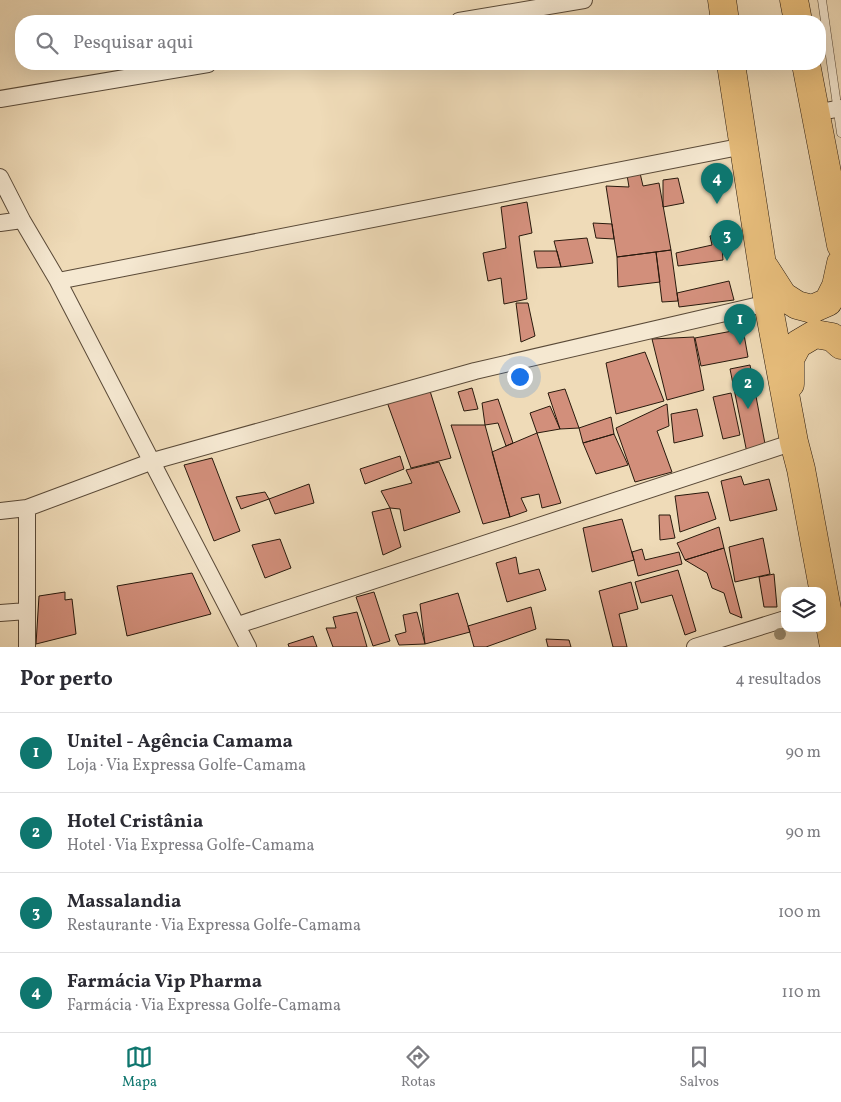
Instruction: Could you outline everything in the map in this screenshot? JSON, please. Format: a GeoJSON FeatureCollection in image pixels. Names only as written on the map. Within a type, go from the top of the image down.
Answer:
{"type":"FeatureCollection","features":[{"type":"Feature","properties":{"kind":"highway"},"geometry":{"type":"LineString","coordinates":[[722,0],[724,15]]}},
{"type":"Feature","properties":{"kind":"highway"},"geometry":{"type":"LineString","coordinates":[[794,0],[797,15]]}},
{"type":"Feature","properties":{"kind":"highway"},"geometry":{"type":"LineString","coordinates":[[732,70],[760,258],[794,442],[801,469]]}},
{"type":"Feature","properties":{"kind":"highway"},"geometry":{"type":"LineString","coordinates":[[809,70],[831,109],[841,245]]}},
{"type":"Feature","properties":{"kind":"highway"},"geometry":{"type":"LineString","coordinates":[[760,258],[782,296],[797,305],[812,309],[828,302],[836,286],[841,263]]}},
{"type":"Feature","properties":{"kind":"highway"},"geometry":{"type":"LineString","coordinates":[[822,587],[801,469],[789,376],[790,358],[798,344],[815,334],[832,337],[841,345]]}},
{"type":"Feature","properties":{"kind":"highway"},"geometry":{"type":"LineString","coordinates":[[826,611],[834,647]]}},
{"type":"Feature","properties":{"kind":"street"},"geometry":{"type":"LineString","coordinates":[[495,15],[584,0]]}},
{"type":"Feature","properties":{"kind":"street"},"geometry":{"type":"LineString","coordinates":[[0,99],[172,70]]}},
{"type":"Feature","properties":{"kind":"street"},"geometry":{"type":"LineString","coordinates":[[58,281],[744,146]]}},
{"type":"Feature","properties":{"kind":"street"},"geometry":{"type":"LineString","coordinates":[[0,177],[22,220],[58,281],[153,461],[248,647]]}},
{"type":"Feature","properties":{"kind":"street"},"geometry":{"type":"LineString","coordinates":[[0,224],[22,220]]}},
{"type":"Feature","properties":{"kind":"street"},"geometry":{"type":"LineString","coordinates":[[0,511],[27,508],[153,461],[475,372],[768,304]]}},
{"type":"Feature","properties":{"kind":"street"},"geometry":{"type":"LineString","coordinates":[[238,625],[794,442]]}},
{"type":"Feature","properties":{"kind":"street"},"geometry":{"type":"LineString","coordinates":[[27,508],[27,647]]}},
{"type":"Feature","properties":{"kind":"street"},"geometry":{"type":"LineString","coordinates":[[0,613],[27,611]]}},
{"type":"Feature","properties":{"kind":"street"},"geometry":{"type":"LineString","coordinates":[[695,647],[781,620]]}},
{"type":"Feature","properties":{"kind":"lane"},"geometry":{"type":"LineString","coordinates":[[822,0],[823,15]]}},
{"type":"Feature","properties":{"kind":"lane"},"geometry":{"type":"LineString","coordinates":[[826,48],[831,109],[841,133]]}},
{"type":"Feature","properties":{"kind":"building"},"geometry":{"type":"Polygon","coordinates":[[[640,173],[643,186],[659,183],[671,250],[617,257],[606,186],[629,187],[627,175],[640,173]]]}},
{"type":"Feature","properties":{"kind":"building"},"geometry":{"type":"Polygon","coordinates":[[[678,178],[684,203],[663,207],[663,180],[678,178]]]}},
{"type":"Feature","properties":{"kind":"building"},"geometry":{"type":"Polygon","coordinates":[[[527,202],[532,233],[519,236],[527,299],[504,304],[501,278],[488,281],[483,253],[506,248],[501,207],[527,202]]]}},
{"type":"Feature","properties":{"kind":"building"},"geometry":{"type":"Polygon","coordinates":[[[593,223],[612,224],[614,239],[596,238],[593,223]]]}},
{"type":"Feature","properties":{"kind":"building"},"geometry":{"type":"Polygon","coordinates":[[[721,233],[723,260],[678,266],[676,253],[712,245],[710,236],[721,233]]]}},
{"type":"Feature","properties":{"kind":"building"},"geometry":{"type":"Polygon","coordinates":[[[587,238],[593,263],[561,267],[554,241],[587,238]]]}},
{"type":"Feature","properties":{"kind":"building"},"geometry":{"type":"Polygon","coordinates":[[[671,250],[678,301],[662,302],[656,252],[671,250]]]}},
{"type":"Feature","properties":{"kind":"building"},"geometry":{"type":"Polygon","coordinates":[[[534,251],[557,251],[561,267],[537,268],[534,251]]]}},
{"type":"Feature","properties":{"kind":"building"},"geometry":{"type":"Polygon","coordinates":[[[656,252],[660,282],[618,287],[617,257],[656,252]]]}},
{"type":"Feature","properties":{"kind":"building"},"geometry":{"type":"Polygon","coordinates":[[[729,281],[734,300],[679,307],[677,293],[729,281]]]}},
{"type":"Feature","properties":{"kind":"building"},"geometry":{"type":"Polygon","coordinates":[[[516,303],[528,303],[535,336],[521,342],[516,303]]]}},
{"type":"Feature","properties":{"kind":"building"},"geometry":{"type":"Polygon","coordinates":[[[743,329],[748,357],[701,366],[695,338],[743,329]]]}},
{"type":"Feature","properties":{"kind":"building"},"geometry":{"type":"Polygon","coordinates":[[[694,337],[704,390],[667,400],[652,339],[694,337]]]}},
{"type":"Feature","properties":{"kind":"building"},"geometry":{"type":"Polygon","coordinates":[[[645,352],[664,401],[616,414],[606,363],[645,352]]]}},
{"type":"Feature","properties":{"kind":"building"},"geometry":{"type":"Polygon","coordinates":[[[750,365],[766,449],[747,453],[730,369],[750,365]]]}},
{"type":"Feature","properties":{"kind":"building"},"geometry":{"type":"Polygon","coordinates":[[[472,388],[478,409],[464,411],[458,392],[472,388]]]}},
{"type":"Feature","properties":{"kind":"building"},"geometry":{"type":"Polygon","coordinates":[[[565,389],[579,428],[560,429],[548,393],[565,389]]]}},
{"type":"Feature","properties":{"kind":"building"},"geometry":{"type":"Polygon","coordinates":[[[430,391],[451,458],[411,468],[387,402],[430,391]]]}},
{"type":"Feature","properties":{"kind":"building"},"geometry":{"type":"Polygon","coordinates":[[[731,393],[740,435],[723,439],[713,397],[731,393]]]}},
{"type":"Feature","properties":{"kind":"building"},"geometry":{"type":"Polygon","coordinates":[[[498,399],[513,443],[506,446],[498,423],[485,425],[482,403],[498,399]]]}},
{"type":"Feature","properties":{"kind":"building"},"geometry":{"type":"Polygon","coordinates":[[[667,404],[669,426],[657,431],[672,472],[635,482],[616,428],[667,404]]]}},
{"type":"Feature","properties":{"kind":"building"},"geometry":{"type":"Polygon","coordinates":[[[550,406],[560,429],[537,433],[530,413],[550,406]]]}},
{"type":"Feature","properties":{"kind":"building"},"geometry":{"type":"Polygon","coordinates":[[[697,409],[703,436],[674,443],[671,414],[697,409]]]}},
{"type":"Feature","properties":{"kind":"building"},"geometry":{"type":"Polygon","coordinates":[[[611,417],[614,434],[583,443],[579,428],[611,417]]]}},
{"type":"Feature","properties":{"kind":"building"},"geometry":{"type":"Polygon","coordinates":[[[451,425],[485,425],[510,517],[483,524],[451,425]]]}},
{"type":"Feature","properties":{"kind":"building"},"geometry":{"type":"Polygon","coordinates":[[[537,433],[561,503],[542,508],[539,494],[521,498],[527,511],[510,517],[492,452],[537,433]]]}},
{"type":"Feature","properties":{"kind":"building"},"geometry":{"type":"Polygon","coordinates":[[[614,434],[628,465],[596,474],[583,443],[614,434]]]}},
{"type":"Feature","properties":{"kind":"building"},"geometry":{"type":"Polygon","coordinates":[[[400,456],[404,469],[365,484],[360,469],[400,456]]]}},
{"type":"Feature","properties":{"kind":"building"},"geometry":{"type":"Polygon","coordinates":[[[212,458],[240,531],[214,541],[184,465],[212,458]]]}},
{"type":"Feature","properties":{"kind":"building"},"geometry":{"type":"Polygon","coordinates":[[[439,462],[460,512],[404,531],[400,509],[390,508],[381,491],[412,483],[406,470],[439,462]]]}},
{"type":"Feature","properties":{"kind":"building"},"geometry":{"type":"Polygon","coordinates":[[[741,476],[744,485],[769,479],[777,510],[730,521],[721,481],[741,476]]]}},
{"type":"Feature","properties":{"kind":"building"},"geometry":{"type":"Polygon","coordinates":[[[309,484],[314,503],[275,514],[269,499],[309,484]]]}},
{"type":"Feature","properties":{"kind":"building"},"geometry":{"type":"Polygon","coordinates":[[[265,492],[269,499],[241,509],[236,497],[265,492]]]}},
{"type":"Feature","properties":{"kind":"building"},"geometry":{"type":"Polygon","coordinates":[[[708,492],[716,519],[680,532],[675,496],[708,492]]]}},
{"type":"Feature","properties":{"kind":"building"},"geometry":{"type":"Polygon","coordinates":[[[390,508],[401,547],[383,555],[372,512],[390,508]]]}},
{"type":"Feature","properties":{"kind":"building"},"geometry":{"type":"Polygon","coordinates":[[[659,515],[670,515],[675,538],[660,540],[659,515]]]}},
{"type":"Feature","properties":{"kind":"building"},"geometry":{"type":"Polygon","coordinates":[[[622,519],[634,560],[592,572],[583,528],[622,519]]]}},
{"type":"Feature","properties":{"kind":"building"},"geometry":{"type":"Polygon","coordinates":[[[719,527],[724,548],[685,560],[677,543],[719,527]]]}},
{"type":"Feature","properties":{"kind":"building"},"geometry":{"type":"Polygon","coordinates":[[[763,538],[770,574],[735,582],[729,547],[763,538]]]}},
{"type":"Feature","properties":{"kind":"building"},"geometry":{"type":"Polygon","coordinates":[[[280,539],[291,568],[265,578],[252,545],[280,539]]]}},
{"type":"Feature","properties":{"kind":"building"},"geometry":{"type":"Polygon","coordinates":[[[724,548],[742,618],[730,613],[724,593],[712,588],[707,573],[685,560],[724,548]]]}},
{"type":"Feature","properties":{"kind":"building"},"geometry":{"type":"Polygon","coordinates":[[[642,549],[645,560],[679,552],[682,564],[638,576],[632,552],[642,549]]]}},
{"type":"Feature","properties":{"kind":"building"},"geometry":{"type":"Polygon","coordinates":[[[516,557],[519,574],[539,569],[546,590],[507,602],[496,563],[516,557]]]}},
{"type":"Feature","properties":{"kind":"building"},"geometry":{"type":"Polygon","coordinates":[[[678,570],[696,631],[685,635],[672,595],[641,603],[635,582],[678,570]]]}},
{"type":"Feature","properties":{"kind":"building"},"geometry":{"type":"Polygon","coordinates":[[[192,573],[211,614],[127,636],[117,586],[192,573]]]}},
{"type":"Feature","properties":{"kind":"building"},"geometry":{"type":"Polygon","coordinates":[[[774,574],[777,607],[764,607],[759,577],[774,574]]]}},
{"type":"Feature","properties":{"kind":"building"},"geometry":{"type":"Polygon","coordinates":[[[631,582],[638,609],[619,614],[627,647],[613,647],[599,591],[631,582]]]}},
{"type":"Feature","properties":{"kind":"building"},"geometry":{"type":"Polygon","coordinates":[[[65,592],[65,600],[72,599],[76,634],[36,644],[39,596],[65,592]]]}},
{"type":"Feature","properties":{"kind":"building"},"geometry":{"type":"Polygon","coordinates":[[[374,592],[390,641],[373,646],[356,597],[374,592]]]}},
{"type":"Feature","properties":{"kind":"building"},"geometry":{"type":"Polygon","coordinates":[[[458,593],[470,632],[425,644],[420,604],[458,593]]]}},
{"type":"Feature","properties":{"kind":"building"},"geometry":{"type":"Polygon","coordinates":[[[531,607],[536,629],[486,647],[474,647],[468,626],[531,607]]]}},
{"type":"Feature","properties":{"kind":"building"},"geometry":{"type":"Polygon","coordinates":[[[357,612],[367,647],[333,647],[326,628],[336,628],[333,617],[357,612]]]}},
{"type":"Feature","properties":{"kind":"building"},"geometry":{"type":"Polygon","coordinates":[[[417,612],[425,644],[399,645],[395,635],[406,632],[403,615],[417,612]]]}},
{"type":"Feature","properties":{"kind":"building"},"geometry":{"type":"Polygon","coordinates":[[[313,636],[317,647],[289,647],[288,644],[313,636]]]}},
{"type":"Feature","properties":{"kind":"building"},"geometry":{"type":"Polygon","coordinates":[[[546,639],[569,640],[571,647],[548,647],[546,639]]]}},
{"type":"Feature","properties":{"kind":"place","name":"Farmácia Vip Pharma"},"geometry":{"type":"Point","coordinates":[717,204]}},
{"type":"Feature","properties":{"kind":"place","name":"Massalandia"},"geometry":{"type":"Point","coordinates":[727,261]}},
{"type":"Feature","properties":{"kind":"place","name":"Unitel - Agência Camama"},"geometry":{"type":"Point","coordinates":[740,345]}},
{"type":"Feature","properties":{"kind":"place","name":"Hotel Cristânia"},"geometry":{"type":"Point","coordinates":[748,409]}}]}
